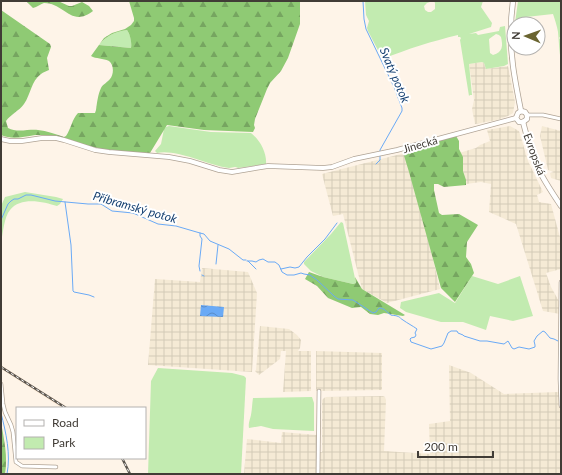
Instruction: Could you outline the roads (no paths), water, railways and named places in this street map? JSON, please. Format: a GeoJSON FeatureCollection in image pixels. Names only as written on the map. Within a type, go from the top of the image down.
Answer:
{"type":"FeatureCollection","features":[{"type":"Feature","properties":{"kind":"main road"},"geometry":{"type":"LineString","coordinates":[[513,1],[511,24],[514,77],[521,111],[525,112],[527,116]]}},
{"type":"Feature","properties":{"kind":"main road"},"geometry":{"type":"LineString","coordinates":[[516,118],[517,114],[521,111]]}},
{"type":"Feature","properties":{"kind":"main road","name":"Evropská"},"geometry":{"type":"LineString","coordinates":[[523,122],[527,119],[527,116]]}},
{"type":"Feature","properties":{"kind":"main road","name":"Evropská"},"geometry":{"type":"LineString","coordinates":[[516,118],[519,122],[523,122]]}},
{"type":"Feature","properties":{"kind":"main road","name":"Jinecká"},"geometry":{"type":"LineString","coordinates":[[1,139],[10,142],[22,142],[42,138],[56,138],[95,150],[181,159],[226,172],[268,166],[332,167],[362,157],[397,150],[516,118]]}},
{"type":"Feature","properties":{"kind":"main road","name":"Evropská"},"geometry":{"type":"LineString","coordinates":[[523,122],[538,168],[545,182],[561,206]]}},
{"type":"Feature","properties":{"kind":"street"},"geometry":{"type":"LineString","coordinates":[[527,116],[543,115],[561,119]]}},
{"type":"Feature","properties":{"kind":"street"},"geometry":{"type":"LineString","coordinates":[[561,282],[561,406]]}},
{"type":"Feature","properties":{"kind":"street"},"geometry":{"type":"LineString","coordinates":[[1,384],[5,412],[13,432],[16,462],[22,466],[56,467]]}},
{"type":"Feature","properties":{"kind":"street"},"geometry":{"type":"LineString","coordinates":[[318,474],[319,391]]}},
{"type":"Feature","properties":{"kind":"water"},"geometry":{"type":"Polygon","coordinates":[[[201,305],[224,307],[223,317],[200,316],[201,305]]]}},
{"type":"Feature","properties":{"kind":"waterway","name":"Svatý potok"},"geometry":{"type":"LineString","coordinates":[[363,1],[366,29],[394,87],[402,108],[402,111],[380,152]]}},
{"type":"Feature","properties":{"kind":"waterway","name":"Svatý potok"},"geometry":{"type":"LineString","coordinates":[[376,164],[380,160],[380,156]]}},
{"type":"Feature","properties":{"kind":"waterway","name":"Příbramský potok"},"geometry":{"type":"LineString","coordinates":[[1,220],[8,204],[14,199],[18,199],[26,195],[55,201],[101,204],[112,211],[133,213],[158,224],[176,226],[204,234],[210,241],[229,249],[243,260],[246,260]]}},
{"type":"Feature","properties":{"kind":"waterway"},"geometry":{"type":"LineString","coordinates":[[65,202],[71,245],[73,291],[94,297]]}},
{"type":"Feature","properties":{"kind":"waterway","name":"Svatý potok"},"geometry":{"type":"LineString","coordinates":[[281,269],[299,267],[325,239],[337,223]]}},
{"type":"Feature","properties":{"kind":"waterway"},"geometry":{"type":"LineString","coordinates":[[200,233],[202,239],[199,266],[200,271]]}},
{"type":"Feature","properties":{"kind":"waterway"},"geometry":{"type":"LineString","coordinates":[[216,264],[218,245]]}},
{"type":"Feature","properties":{"kind":"waterway","name":"Příbramský potok"},"geometry":{"type":"LineString","coordinates":[[247,261],[256,262],[263,259],[268,262],[275,262],[279,265],[282,272],[287,275],[301,273],[310,275],[338,299],[353,300],[373,313],[379,308],[383,309],[391,315],[399,317],[417,329],[415,337],[410,339],[411,342],[431,349],[442,346],[448,333],[451,331],[457,331],[464,336],[480,341],[504,344],[508,341],[514,349],[519,347],[529,349],[535,347],[534,341],[543,331],[550,338],[558,341]]}},
{"type":"Feature","properties":{"kind":"waterway","name":"Příbramský potok"},"geometry":{"type":"LineString","coordinates":[[248,261],[256,269]]}},
{"type":"Feature","properties":{"kind":"waterway"},"geometry":{"type":"LineString","coordinates":[[1,413],[8,451],[7,474]]}},
{"type":"Feature","properties":{"kind":"railway"},"geometry":{"type":"LineString","coordinates":[[1,367],[64,407]]}},
{"type":"Feature","properties":{"kind":"railway"},"geometry":{"type":"LineString","coordinates":[[122,459],[130,474]]}}]}
